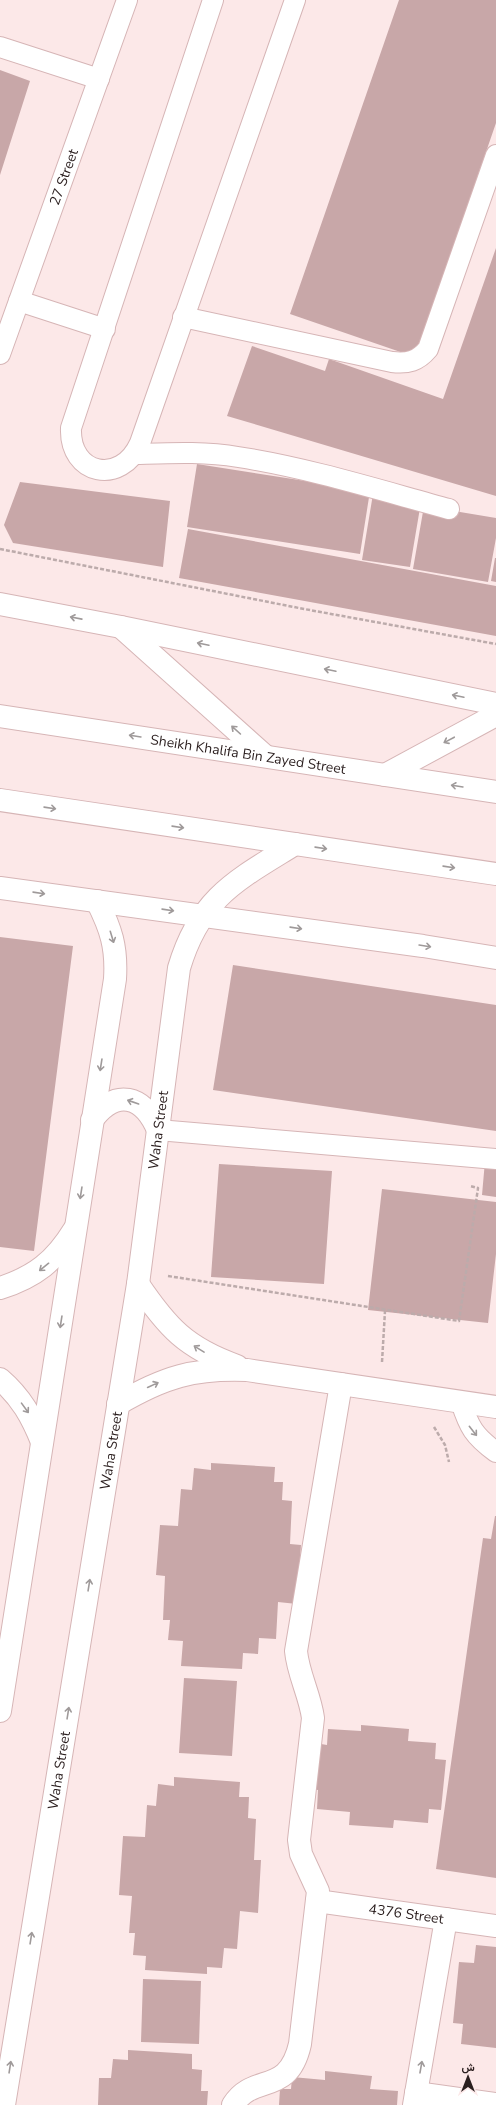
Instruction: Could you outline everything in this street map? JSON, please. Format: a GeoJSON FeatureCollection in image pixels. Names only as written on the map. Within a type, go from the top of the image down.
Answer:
{"type":"FeatureCollection","features":[{"type":"Feature","properties":{"kind":"street"},"geometry":{"type":"LineString","coordinates":[[0,604],[122,627],[496,704]]}},
{"type":"Feature","properties":{"kind":"street"},"geometry":{"type":"LineString","coordinates":[[122,627],[265,756]]}},
{"type":"Feature","properties":{"kind":"street"},"geometry":{"type":"LineString","coordinates":[[0,704],[45,723]]}},
{"type":"Feature","properties":{"kind":"street"},"geometry":{"type":"LineString","coordinates":[[385,775],[496,715]]}},
{"type":"Feature","properties":{"kind":"street","name":"Sheikh Khalifa Bin Zayed Street"},"geometry":{"type":"LineString","coordinates":[[0,716],[496,792]]}},
{"type":"Feature","properties":{"kind":"street"},"geometry":{"type":"LineString","coordinates":[[4,802],[496,874]]}},
{"type":"Feature","properties":{"kind":"street","name":"Waha Street"},"geometry":{"type":"LineString","coordinates":[[4,2105],[138,1284],[179,968],[193,931],[203,915],[220,894],[295,844]]}},
{"type":"Feature","properties":{"kind":"street"},"geometry":{"type":"LineString","coordinates":[[0,888],[203,915],[496,958]]}},
{"type":"Feature","properties":{"kind":"street"},"geometry":{"type":"LineString","coordinates":[[0,1711],[116,960],[114,942],[97,901]]}},
{"type":"Feature","properties":{"kind":"street"},"geometry":{"type":"LineString","coordinates":[[92,1120],[101,1109],[114,1101],[128,1100],[142,1105],[152,1116],[158,1130]]}},
{"type":"Feature","properties":{"kind":"street"},"geometry":{"type":"LineString","coordinates":[[0,1288],[19,1282],[43,1268],[62,1249],[76,1226]]}},
{"type":"Feature","properties":{"kind":"street"},"geometry":{"type":"LineString","coordinates":[[138,1284],[159,1315],[184,1340],[214,1358],[247,1370]]}},
{"type":"Feature","properties":{"kind":"street"},"geometry":{"type":"LineString","coordinates":[[118,1404],[166,1379],[193,1372],[220,1369],[247,1370],[496,1407]]}},
{"type":"Feature","properties":{"kind":"street"},"geometry":{"type":"LineString","coordinates":[[0,1379],[13,1390],[30,1415],[42,1442]]}},
{"type":"Feature","properties":{"kind":"street"},"geometry":{"type":"LineString","coordinates":[[232,2105],[241,2094],[252,2088],[278,2080],[289,2071],[296,2058],[318,1891],[302,1854],[299,1840],[313,1718],[310,1700],[298,1667],[296,1651],[341,1384]]}},
{"type":"Feature","properties":{"kind":"street","name":"4376 Street"},"geometry":{"type":"LineString","coordinates":[[317,1901],[496,1926]]}},
{"type":"Feature","properties":{"kind":"street"},"geometry":{"type":"LineString","coordinates":[[446,1919],[415,2099],[496,2104]]}},
{"type":"Feature","properties":{"kind":"lane","name":"27 Street"},"geometry":{"type":"LineString","coordinates":[[0,354],[127,0]]}},
{"type":"Feature","properties":{"kind":"lane"},"geometry":{"type":"LineString","coordinates":[[213,0],[105,329],[70,428],[70,440],[74,452],[81,461],[92,467],[104,470],[116,468],[127,463],[135,454],[295,0]]}},
{"type":"Feature","properties":{"kind":"lane"},"geometry":{"type":"LineString","coordinates":[[0,47],[99,78]]}},
{"type":"Feature","properties":{"kind":"lane"},"geometry":{"type":"LineString","coordinates":[[183,317],[392,362],[412,362],[421,357],[428,349],[496,155]]}},
{"type":"Feature","properties":{"kind":"lane"},"geometry":{"type":"LineString","coordinates":[[19,301],[105,329]]}},
{"type":"Feature","properties":{"kind":"lane"},"geometry":{"type":"LineString","coordinates":[[135,454],[181,453],[236,456],[328,476],[449,509]]}},
{"type":"Feature","properties":{"kind":"lane"},"geometry":{"type":"LineString","coordinates":[[158,1130],[496,1159]]}},
{"type":"Feature","properties":{"kind":"lane"},"geometry":{"type":"LineString","coordinates":[[461,1402],[469,1425],[482,1442],[496,1452]]}},
{"type":"Feature","properties":{"kind":"path"},"geometry":{"type":"LineString","coordinates":[[0,548],[304,609],[496,644]]}},
{"type":"Feature","properties":{"kind":"path"},"geometry":{"type":"LineString","coordinates":[[168,1276],[459,1322],[478,1188],[464,1184]]}},
{"type":"Feature","properties":{"kind":"path"},"geometry":{"type":"LineString","coordinates":[[381,1390],[385,1311]]}},
{"type":"Feature","properties":{"kind":"path"},"geometry":{"type":"LineString","coordinates":[[432,1426],[445,1445],[449,1462]]}},
{"type":"Feature","properties":{"kind":"building"},"geometry":{"type":"Polygon","coordinates":[[[399,0],[496,0],[496,123],[415,357],[290,314],[399,0]]]}},
{"type":"Feature","properties":{"kind":"building"},"geometry":{"type":"Polygon","coordinates":[[[0,70],[30,81],[0,175],[0,70]]]}},
{"type":"Feature","properties":{"kind":"building"},"geometry":{"type":"Polygon","coordinates":[[[496,248],[496,496],[227,416],[252,346],[325,371],[329,359],[443,399],[496,248]]]}},
{"type":"Feature","properties":{"kind":"building"},"geometry":{"type":"Polygon","coordinates":[[[197,464],[370,491],[360,554],[187,527],[197,464]]]}},
{"type":"Feature","properties":{"kind":"building"},"geometry":{"type":"Polygon","coordinates":[[[20,482],[170,501],[163,567],[13,543],[4,525],[20,482]]]}},
{"type":"Feature","properties":{"kind":"building"},"geometry":{"type":"Polygon","coordinates":[[[373,494],[421,502],[410,567],[362,560],[373,494]]]}},
{"type":"Feature","properties":{"kind":"building"},"geometry":{"type":"Polygon","coordinates":[[[424,506],[496,518],[496,538],[488,582],[413,569],[424,506]]]}},
{"type":"Feature","properties":{"kind":"building"},"geometry":{"type":"Polygon","coordinates":[[[188,529],[496,586],[496,636],[179,578],[188,529]]]}},
{"type":"Feature","properties":{"kind":"building"},"geometry":{"type":"Polygon","coordinates":[[[496,558],[496,582],[491,581],[496,558]]]}},
{"type":"Feature","properties":{"kind":"building"},"geometry":{"type":"Polygon","coordinates":[[[0,937],[73,946],[34,1251],[0,1247],[0,937]]]}},
{"type":"Feature","properties":{"kind":"building"},"geometry":{"type":"Polygon","coordinates":[[[233,965],[496,1005],[496,1131],[213,1090],[233,965]]]}},
{"type":"Feature","properties":{"kind":"building"},"geometry":{"type":"Polygon","coordinates":[[[485,1161],[496,1163],[496,1197],[482,1195],[485,1161]]]}},
{"type":"Feature","properties":{"kind":"building"},"geometry":{"type":"Polygon","coordinates":[[[219,1164],[332,1171],[324,1284],[211,1277],[219,1164]]]}},
{"type":"Feature","properties":{"kind":"building"},"geometry":{"type":"Polygon","coordinates":[[[382,1189],[496,1202],[496,1254],[488,1323],[368,1310],[382,1189]]]}},
{"type":"Feature","properties":{"kind":"building"},"geometry":{"type":"Polygon","coordinates":[[[211,1463],[275,1467],[274,1482],[283,1482],[282,1500],[292,1501],[290,1544],[301,1545],[297,1604],[278,1602],[276,1639],[259,1638],[258,1654],[243,1653],[242,1669],[181,1666],[183,1641],[168,1640],[170,1620],[163,1620],[165,1576],[156,1575],[160,1525],[178,1526],[181,1489],[192,1490],[194,1468],[211,1470],[211,1463]]]}},
{"type":"Feature","properties":{"kind":"building"},"geometry":{"type":"Polygon","coordinates":[[[495,1516],[496,1878],[436,1869],[483,1538],[491,1539],[495,1516]]]}},
{"type":"Feature","properties":{"kind":"building"},"geometry":{"type":"Polygon","coordinates":[[[184,1678],[237,1681],[232,1756],[179,1753],[184,1678]]]}},
{"type":"Feature","properties":{"kind":"building"},"geometry":{"type":"Polygon","coordinates":[[[361,1725],[409,1729],[408,1741],[436,1743],[435,1759],[446,1760],[441,1810],[429,1809],[428,1823],[394,1820],[393,1828],[349,1825],[350,1812],[317,1809],[318,1790],[311,1789],[315,1743],[327,1745],[328,1729],[361,1731],[361,1725]]]}},
{"type":"Feature","properties":{"kind":"building"},"geometry":{"type":"Polygon","coordinates":[[[174,1777],[240,1782],[239,1797],[249,1797],[248,1818],[256,1819],[254,1860],[261,1860],[258,1913],[240,1911],[237,1949],[224,1948],[222,1968],[207,1967],[207,1974],[145,1970],[146,1956],[133,1955],[135,1933],[129,1933],[132,1896],[119,1895],[123,1836],[145,1837],[147,1805],[156,1806],[158,1784],[174,1786],[174,1777]]]}},
{"type":"Feature","properties":{"kind":"building"},"geometry":{"type":"Polygon","coordinates":[[[476,1945],[496,1947],[496,2048],[461,2044],[463,2024],[453,2023],[459,1962],[474,1963],[476,1945]]]}},
{"type":"Feature","properties":{"kind":"building"},"geometry":{"type":"Polygon","coordinates":[[[143,1979],[201,1981],[199,2044],[141,2042],[143,1979]]]}},
{"type":"Feature","properties":{"kind":"building"},"geometry":{"type":"Polygon","coordinates":[[[128,2050],[192,2054],[192,2069],[202,2070],[201,2091],[208,2091],[207,2105],[98,2105],[99,2078],[111,2078],[113,2059],[128,2060],[128,2050]]]}},
{"type":"Feature","properties":{"kind":"building"},"geometry":{"type":"Polygon","coordinates":[[[325,2071],[372,2076],[370,2089],[398,2091],[397,2105],[279,2105],[280,2089],[291,2089],[292,2077],[325,2080],[325,2071]]]}}]}
